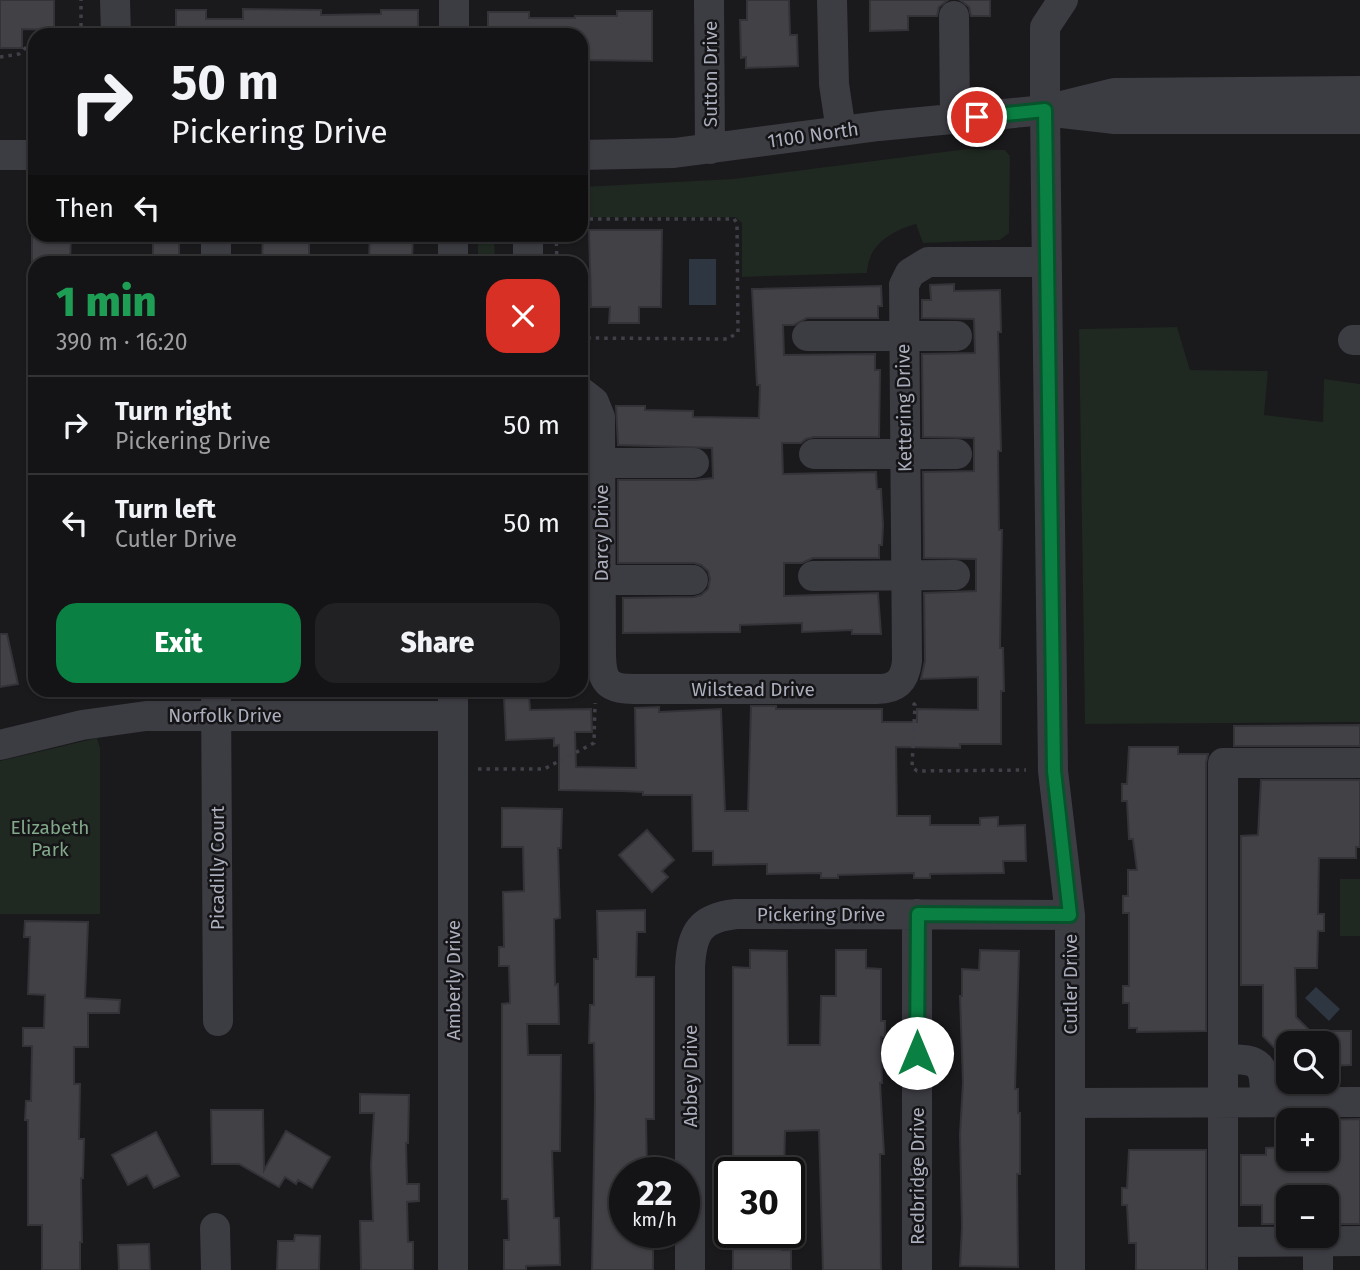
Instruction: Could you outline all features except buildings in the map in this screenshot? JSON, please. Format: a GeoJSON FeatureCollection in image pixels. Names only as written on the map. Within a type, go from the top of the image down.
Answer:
{"type":"FeatureCollection","features":[{"type":"Feature","properties":{"kind":"street"},"geometry":{"type":"LineString","coordinates":[[116,0],[116,28]]}},
{"type":"Feature","properties":{"kind":"street"},"geometry":{"type":"LineString","coordinates":[[454,0],[454,28]]}},
{"type":"Feature","properties":{"kind":"street","name":"Sutton Drive"},"geometry":{"type":"LineString","coordinates":[[709,0],[710,149]]}},
{"type":"Feature","properties":{"kind":"street"},"geometry":{"type":"LineString","coordinates":[[832,0],[834,84],[841,131]]}},
{"type":"Feature","properties":{"kind":"street","name":"Cutler Drive"},"geometry":{"type":"LineString","coordinates":[[1062,0],[1045,27],[1045,110],[1054,771],[1070,915],[1070,1270]]}},
{"type":"Feature","properties":{"kind":"street"},"geometry":{"type":"LineString","coordinates":[[954,16],[955,119]]}},
{"type":"Feature","properties":{"kind":"street","name":"1100 North"},"geometry":{"type":"LineString","coordinates":[[588,155],[710,149],[841,131],[1045,110],[1114,93],[1360,92]]}},
{"type":"Feature","properties":{"kind":"street","name":"1100 North"},"geometry":{"type":"LineString","coordinates":[[1045,110],[1115,119],[1360,119]]}},
{"type":"Feature","properties":{"kind":"street"},"geometry":{"type":"LineString","coordinates":[[0,155],[28,155]]}},
{"type":"Feature","properties":{"kind":"street","name":"Kettering Drive"},"geometry":{"type":"LineString","coordinates":[[907,694],[904,677],[907,661],[904,285],[910,272],[928,262],[1047,262]]}},
{"type":"Feature","properties":{"kind":"street"},"geometry":{"type":"LineString","coordinates":[[807,336],[957,336]]}},
{"type":"Feature","properties":{"kind":"street","name":"Darcy Drive"},"geometry":{"type":"LineString","coordinates":[[588,396],[598,408],[591,463],[591,579],[601,665],[601,693]]}},
{"type":"Feature","properties":{"kind":"street"},"geometry":{"type":"LineString","coordinates":[[814,454],[957,454]]}},
{"type":"Feature","properties":{"kind":"street"},"geometry":{"type":"LineString","coordinates":[[591,463],[694,463]]}},
{"type":"Feature","properties":{"kind":"street"},"geometry":{"type":"LineString","coordinates":[[813,576],[956,575]]}},
{"type":"Feature","properties":{"kind":"street"},"geometry":{"type":"LineString","coordinates":[[591,579],[693,580]]}},
{"type":"Feature","properties":{"kind":"street","name":"Wilstead Drive"},"geometry":{"type":"LineString","coordinates":[[601,693],[615,687],[634,690],[877,690],[893,687],[907,694]]}},
{"type":"Feature","properties":{"kind":"street","name":"Norfolk Drive"},"geometry":{"type":"LineString","coordinates":[[0,745],[113,719],[216,702],[453,703]]}},
{"type":"Feature","properties":{"kind":"street","name":"Picadilly Court"},"geometry":{"type":"LineString","coordinates":[[216,702],[218,1021]]}},
{"type":"Feature","properties":{"kind":"street","name":"Amberly Drive"},"geometry":{"type":"LineString","coordinates":[[453,703],[453,1270]]}},
{"type":"Feature","properties":{"kind":"street"},"geometry":{"type":"LineString","coordinates":[[1360,763],[1223,763],[1223,1256],[1318,1256],[1360,1241]]}},
{"type":"Feature","properties":{"kind":"street","name":"Pickering Drive"},"geometry":{"type":"LineString","coordinates":[[700,926],[712,919],[736,914],[1070,915]]}},
{"type":"Feature","properties":{"kind":"street","name":"Redbridge Drive"},"geometry":{"type":"LineString","coordinates":[[917,1270],[918,914]]}},
{"type":"Feature","properties":{"kind":"street","name":"Abbey Drive"},"geometry":{"type":"LineString","coordinates":[[690,1270],[690,967],[694,938],[700,926]]}},
{"type":"Feature","properties":{"kind":"street"},"geometry":{"type":"LineString","coordinates":[[1223,1059],[1249,1059],[1261,1066],[1265,1076],[1265,1102]]}},
{"type":"Feature","properties":{"kind":"street"},"geometry":{"type":"LineString","coordinates":[[1070,1103],[1360,1102]]}},
{"type":"Feature","properties":{"kind":"street"},"geometry":{"type":"LineString","coordinates":[[215,1228],[216,1270]]}},
{"type":"Feature","properties":{"kind":"path"},"geometry":{"type":"LineString","coordinates":[[81,0],[81,28]]}},
{"type":"Feature","properties":{"kind":"path"},"geometry":{"type":"LineString","coordinates":[[0,57],[12,56],[28,47]]}},
{"type":"Feature","properties":{"kind":"path"},"geometry":{"type":"LineString","coordinates":[[588,219],[734,219],[737,223],[738,319],[738,332],[728,339],[588,338]]}},
{"type":"Feature","properties":{"kind":"path"},"geometry":{"type":"LineString","coordinates":[[478,769],[544,769],[594,743],[601,693]]}},
{"type":"Feature","properties":{"kind":"path"},"geometry":{"type":"LineString","coordinates":[[907,694],[912,767],[917,771],[1026,770]]}},
{"type":"Feature","properties":{"kind":"green space"},"geometry":{"type":"Polygon","coordinates":[[[967,149],[1005,150],[1010,156],[1009,233],[1000,240],[923,243],[916,224],[883,240],[872,254],[867,273],[742,277],[742,223],[735,217],[588,217],[588,187],[733,179],[967,149]]]}},
{"type":"Feature","properties":{"kind":"green space"},"geometry":{"type":"Polygon","coordinates":[[[478,242],[494,242],[495,256],[478,256],[478,242]]]}},
{"type":"Feature","properties":{"kind":"green space"},"geometry":{"type":"Polygon","coordinates":[[[1177,327],[1190,370],[1268,371],[1264,415],[1323,422],[1324,379],[1360,384],[1360,722],[1085,724],[1079,329],[1177,327]]]}},
{"type":"Feature","properties":{"kind":"green space","name":"Elizabeth Park"},"geometry":{"type":"Polygon","coordinates":[[[97,738],[100,748],[100,914],[0,914],[0,761],[97,738]]]}},
{"type":"Feature","properties":{"kind":"green space"},"geometry":{"type":"Polygon","coordinates":[[[1340,879],[1360,879],[1360,936],[1340,936],[1340,879]]]}},
{"type":"Feature","properties":{"kind":"shaded area"},"geometry":{"type":"Polygon","coordinates":[[[689,259],[716,259],[716,305],[689,305],[689,259]]]}},
{"type":"Feature","properties":{"kind":"shaded area"},"geometry":{"type":"Polygon","coordinates":[[[1316,987],[1340,1009],[1329,1021],[1305,998],[1316,987]]]}},
{"type":"Feature","properties":{"kind":"route"},"geometry":{"type":"LineString","coordinates":[[917,1053],[918,914],[1070,915],[1054,771],[1045,110],[977,117]]}}]}
